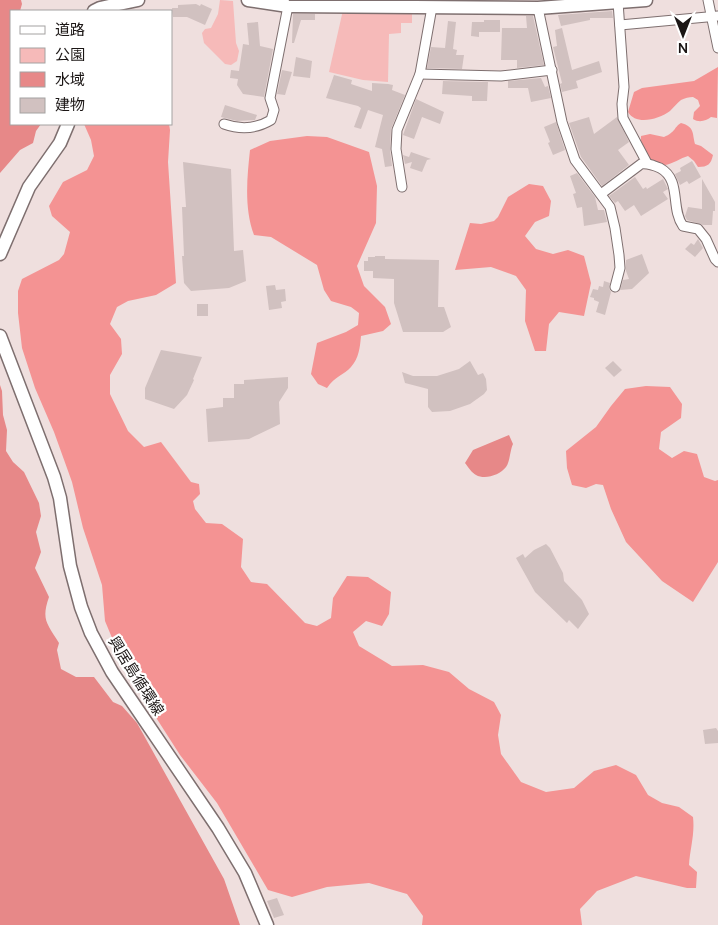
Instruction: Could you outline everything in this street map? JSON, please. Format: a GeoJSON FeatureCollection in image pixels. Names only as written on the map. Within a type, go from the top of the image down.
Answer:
{"type":"FeatureCollection","features":[{"type":"Feature","properties":{"kind":"main road"},"geometry":{"type":"LineString","coordinates":[[96,10],[138,0]]}},
{"type":"Feature","properties":{"kind":"main road"},"geometry":{"type":"LineString","coordinates":[[248,0],[288,6],[538,8],[646,0]]}},
{"type":"Feature","properties":{"kind":"main road"},"geometry":{"type":"LineString","coordinates":[[0,254],[29,187],[60,143],[68,125]]}},
{"type":"Feature","properties":{"kind":"main road","name":"興居島循環線"},"geometry":{"type":"LineString","coordinates":[[0,336],[54,477],[60,498],[70,566],[91,633],[112,672],[218,828],[245,873],[267,925]]}},
{"type":"Feature","properties":{"kind":"street"},"geometry":{"type":"LineString","coordinates":[[708,0],[715,17],[718,48]]}},
{"type":"Feature","properties":{"kind":"street"},"geometry":{"type":"LineString","coordinates":[[618,2],[624,87],[623,118],[647,163]]}},
{"type":"Feature","properties":{"kind":"street"},"geometry":{"type":"LineString","coordinates":[[224,124],[238,128],[248,128],[262,126],[271,120],[274,110],[270,98],[288,6]]}},
{"type":"Feature","properties":{"kind":"street"},"geometry":{"type":"LineString","coordinates":[[402,187],[396,149],[397,130],[420,74],[432,7]]}},
{"type":"Feature","properties":{"kind":"street"},"geometry":{"type":"LineString","coordinates":[[538,8],[562,122],[575,160],[610,207],[615,228],[620,268],[615,287]]}},
{"type":"Feature","properties":{"kind":"street"},"geometry":{"type":"LineString","coordinates":[[620,25],[715,17]]}},
{"type":"Feature","properties":{"kind":"street"},"geometry":{"type":"LineString","coordinates":[[420,74],[501,76],[552,70]]}},
{"type":"Feature","properties":{"kind":"street"},"geometry":{"type":"LineString","coordinates":[[600,194],[640,164],[647,163],[666,172],[674,190],[675,206],[679,221],[683,226],[698,228],[706,238],[714,259],[718,262]]}},
{"type":"Feature","properties":{"kind":"green space"},"geometry":{"type":"Polygon","coordinates":[[[220,0],[233,1],[236,43],[239,51],[237,61],[231,65],[225,64],[204,43],[202,33],[205,29],[211,28],[218,14],[220,0]]]}},
{"type":"Feature","properties":{"kind":"green space"},"geometry":{"type":"Polygon","coordinates":[[[343,10],[412,10],[412,23],[401,23],[401,33],[389,34],[388,82],[363,80],[329,72],[343,10]]]}},
{"type":"Feature","properties":{"kind":"shaded area"},"geometry":{"type":"Polygon","coordinates":[[[718,67],[717,118],[711,117],[700,121],[693,119],[694,112],[700,106],[698,100],[693,97],[681,100],[670,111],[654,119],[636,119],[628,112],[634,92],[642,88],[694,81],[718,67]]]}},
{"type":"Feature","properties":{"kind":"shaded area"},"geometry":{"type":"Polygon","coordinates":[[[681,123],[689,126],[691,129],[695,144],[713,155],[707,166],[698,167],[688,156],[665,165],[660,164],[651,159],[644,151],[641,136],[650,134],[664,137],[681,123]]]}},
{"type":"Feature","properties":{"kind":"shaded area"},"geometry":{"type":"Polygon","coordinates":[[[84,125],[169,125],[170,130],[168,162],[176,283],[156,295],[128,301],[117,307],[110,324],[121,339],[122,354],[110,375],[110,394],[128,431],[144,447],[161,442],[191,482],[199,484],[200,494],[193,501],[195,509],[206,523],[222,524],[243,539],[241,567],[251,582],[267,584],[305,623],[317,626],[331,618],[333,598],[347,576],[368,577],[391,592],[389,614],[382,626],[366,621],[353,632],[359,646],[392,666],[423,665],[449,672],[469,689],[494,702],[501,715],[498,735],[501,754],[521,782],[546,792],[574,788],[594,771],[616,765],[636,775],[648,795],[662,803],[679,807],[693,817],[689,865],[697,872],[696,888],[687,888],[636,876],[597,891],[580,909],[582,925],[422,925],[423,916],[407,894],[369,883],[327,887],[292,897],[268,890],[217,803],[180,755],[139,691],[120,657],[105,621],[102,585],[83,528],[72,482],[54,432],[35,388],[22,348],[18,313],[18,291],[22,279],[59,260],[64,254],[70,232],[52,216],[49,206],[63,182],[87,170],[94,156],[91,140],[84,125]]]}},
{"type":"Feature","properties":{"kind":"shaded area"},"geometry":{"type":"Polygon","coordinates":[[[307,136],[327,137],[369,152],[377,186],[376,223],[357,266],[364,286],[385,307],[391,324],[383,331],[361,336],[359,352],[354,364],[327,388],[318,384],[311,374],[317,343],[346,332],[358,325],[359,313],[351,307],[331,301],[324,290],[317,265],[271,237],[254,235],[248,204],[247,182],[250,150],[270,141],[307,136]]]}},
{"type":"Feature","properties":{"kind":"shaded area"},"geometry":{"type":"Polygon","coordinates":[[[529,184],[543,186],[551,201],[549,216],[535,222],[525,236],[536,249],[553,254],[568,250],[584,256],[591,283],[584,316],[559,312],[549,324],[546,351],[535,351],[525,321],[526,290],[516,276],[491,267],[455,270],[470,223],[481,224],[494,221],[508,197],[529,184]]]}},
{"type":"Feature","properties":{"kind":"shaded area"},"geometry":{"type":"Polygon","coordinates":[[[646,386],[670,387],[682,404],[681,418],[661,432],[659,449],[672,458],[684,451],[697,454],[704,477],[715,481],[718,480],[718,562],[693,602],[662,581],[626,542],[611,509],[603,485],[596,484],[586,488],[572,485],[567,468],[566,451],[596,427],[625,389],[646,386]]]}},
{"type":"Feature","properties":{"kind":"water"},"geometry":{"type":"Polygon","coordinates":[[[0,0],[21,0],[20,10],[10,10],[10,125],[40,125],[36,131],[33,143],[20,150],[0,173],[0,0]]]}},
{"type":"Feature","properties":{"kind":"water"},"geometry":{"type":"Polygon","coordinates":[[[0,385],[3,415],[7,430],[6,451],[13,462],[24,472],[39,503],[41,516],[36,532],[41,552],[35,568],[49,597],[45,616],[48,626],[59,643],[57,650],[61,669],[76,677],[94,677],[113,702],[122,706],[137,723],[224,879],[240,925],[0,925],[0,385]]]}},
{"type":"Feature","properties":{"kind":"water"},"geometry":{"type":"Polygon","coordinates":[[[509,435],[513,444],[506,467],[488,477],[473,473],[465,463],[473,450],[509,435]]]}},
{"type":"Feature","properties":{"kind":"building"},"geometry":{"type":"Polygon","coordinates":[[[196,4],[212,9],[205,25],[187,17],[173,17],[172,8],[178,8],[178,5],[196,4]]]}},
{"type":"Feature","properties":{"kind":"building"},"geometry":{"type":"Polygon","coordinates":[[[612,11],[613,18],[590,18],[590,20],[561,26],[558,15],[612,11]]]}},
{"type":"Feature","properties":{"kind":"building"},"geometry":{"type":"Polygon","coordinates":[[[293,14],[315,14],[315,20],[301,20],[294,43],[292,43],[293,14]]]}},
{"type":"Feature","properties":{"kind":"building"},"geometry":{"type":"Polygon","coordinates":[[[526,16],[533,16],[544,65],[517,68],[517,60],[501,60],[502,28],[527,28],[526,16]]]}},
{"type":"Feature","properties":{"kind":"building"},"geometry":{"type":"Polygon","coordinates":[[[484,20],[500,20],[500,32],[479,32],[479,37],[471,36],[472,22],[484,22],[484,20]]]}},
{"type":"Feature","properties":{"kind":"building"},"geometry":{"type":"Polygon","coordinates":[[[448,21],[456,22],[453,49],[457,50],[456,55],[464,55],[462,69],[427,68],[431,47],[445,48],[448,21]]]}},
{"type":"Feature","properties":{"kind":"building"},"geometry":{"type":"Polygon","coordinates":[[[258,22],[260,46],[273,49],[264,97],[243,94],[237,85],[238,79],[230,78],[231,70],[239,71],[243,44],[249,45],[247,23],[258,22]]]}},
{"type":"Feature","properties":{"kind":"building"},"geometry":{"type":"Polygon","coordinates":[[[562,28],[572,70],[599,61],[602,72],[576,81],[578,88],[562,92],[560,84],[562,83],[553,47],[557,46],[555,30],[562,28]]]}},
{"type":"Feature","properties":{"kind":"building"},"geometry":{"type":"Polygon","coordinates":[[[296,57],[312,61],[310,78],[293,76],[296,57]]]}},
{"type":"Feature","properties":{"kind":"building"},"geometry":{"type":"Polygon","coordinates":[[[282,70],[292,72],[285,95],[277,94],[282,70]]]}},
{"type":"Feature","properties":{"kind":"building"},"geometry":{"type":"Polygon","coordinates":[[[334,75],[352,80],[351,84],[372,91],[372,83],[393,85],[392,90],[405,95],[391,129],[390,150],[392,166],[385,167],[382,149],[375,147],[383,115],[368,110],[361,129],[354,127],[361,108],[326,98],[334,75]]]}},
{"type":"Feature","properties":{"kind":"building"},"geometry":{"type":"Polygon","coordinates":[[[541,78],[545,87],[548,86],[551,98],[531,102],[528,88],[508,88],[508,81],[541,78]]]}},
{"type":"Feature","properties":{"kind":"building"},"geometry":{"type":"Polygon","coordinates":[[[443,81],[488,82],[487,101],[472,101],[472,96],[442,94],[443,81]]]}},
{"type":"Feature","properties":{"kind":"building"},"geometry":{"type":"Polygon","coordinates":[[[416,99],[444,112],[440,124],[422,117],[414,139],[403,135],[416,99]]]}},
{"type":"Feature","properties":{"kind":"building"},"geometry":{"type":"Polygon","coordinates":[[[225,105],[257,115],[255,120],[237,121],[221,117],[225,105]]]}},
{"type":"Feature","properties":{"kind":"building"},"geometry":{"type":"Polygon","coordinates":[[[589,117],[594,134],[617,117],[629,142],[618,150],[629,165],[602,186],[581,157],[569,123],[589,117]]]}},
{"type":"Feature","properties":{"kind":"building"},"geometry":{"type":"Polygon","coordinates":[[[556,122],[565,150],[553,155],[544,127],[556,122]]]}},
{"type":"Feature","properties":{"kind":"building"},"geometry":{"type":"Polygon","coordinates":[[[411,152],[431,159],[427,160],[422,172],[410,168],[412,162],[405,164],[403,155],[409,157],[411,152]]]}},
{"type":"Feature","properties":{"kind":"building"},"geometry":{"type":"Polygon","coordinates":[[[692,161],[701,177],[689,184],[687,181],[680,185],[675,174],[681,171],[680,168],[692,161]]]}},
{"type":"Feature","properties":{"kind":"building"},"geometry":{"type":"Polygon","coordinates":[[[183,162],[231,169],[234,251],[243,250],[246,281],[229,288],[191,291],[184,283],[182,207],[186,207],[183,162]]]}},
{"type":"Feature","properties":{"kind":"building"},"geometry":{"type":"Polygon","coordinates":[[[577,173],[595,197],[598,210],[604,210],[607,222],[584,226],[582,207],[577,208],[573,194],[576,193],[570,176],[577,173]]]}},
{"type":"Feature","properties":{"kind":"building"},"geometry":{"type":"Polygon","coordinates":[[[635,177],[643,189],[646,187],[647,189],[663,179],[668,189],[663,192],[668,199],[641,216],[634,205],[625,211],[618,201],[615,203],[609,196],[635,177]]]}},
{"type":"Feature","properties":{"kind":"building"},"geometry":{"type":"Polygon","coordinates":[[[702,179],[715,202],[712,225],[703,225],[687,220],[685,216],[688,207],[702,209],[702,179]]]}},
{"type":"Feature","properties":{"kind":"building"},"geometry":{"type":"Polygon","coordinates":[[[698,239],[703,248],[695,257],[685,249],[691,243],[694,245],[698,239]]]}},
{"type":"Feature","properties":{"kind":"building"},"geometry":{"type":"Polygon","coordinates":[[[642,254],[649,273],[632,289],[620,290],[623,280],[629,279],[626,271],[626,260],[642,254]]]}},
{"type":"Feature","properties":{"kind":"building"},"geometry":{"type":"Polygon","coordinates":[[[385,256],[385,259],[439,260],[438,307],[444,307],[451,327],[443,332],[403,332],[394,303],[394,279],[373,278],[373,271],[364,271],[364,261],[368,261],[368,257],[385,256]]]}},
{"type":"Feature","properties":{"kind":"building"},"geometry":{"type":"Polygon","coordinates":[[[604,281],[610,283],[609,288],[611,292],[605,315],[596,312],[599,302],[590,297],[593,289],[598,290],[599,286],[603,287],[604,281]]]}},
{"type":"Feature","properties":{"kind":"building"},"geometry":{"type":"Polygon","coordinates":[[[275,285],[276,290],[285,289],[286,301],[281,302],[282,308],[269,310],[266,286],[275,285]]]}},
{"type":"Feature","properties":{"kind":"building"},"geometry":{"type":"Polygon","coordinates":[[[197,304],[208,304],[208,316],[197,316],[197,304]]]}},
{"type":"Feature","properties":{"kind":"building"},"geometry":{"type":"Polygon","coordinates":[[[161,350],[202,357],[187,395],[174,409],[145,399],[145,388],[161,350]]]}},
{"type":"Feature","properties":{"kind":"building"},"geometry":{"type":"Polygon","coordinates":[[[470,361],[478,375],[483,373],[486,379],[487,390],[470,404],[450,411],[432,412],[428,407],[428,389],[405,383],[402,372],[413,376],[437,376],[459,369],[470,361]]]}},
{"type":"Feature","properties":{"kind":"building"},"geometry":{"type":"Polygon","coordinates":[[[613,361],[622,370],[614,377],[605,368],[613,361]]]}},
{"type":"Feature","properties":{"kind":"building"},"geometry":{"type":"Polygon","coordinates":[[[288,377],[288,388],[279,402],[280,424],[249,439],[208,442],[206,409],[223,407],[223,398],[234,398],[234,384],[244,384],[244,380],[288,377]]]}},
{"type":"Feature","properties":{"kind":"building"},"geometry":{"type":"Polygon","coordinates":[[[546,544],[563,573],[564,581],[582,600],[589,614],[578,629],[569,620],[567,623],[535,592],[516,558],[523,554],[525,558],[534,550],[546,544]]]}},
{"type":"Feature","properties":{"kind":"building"},"geometry":{"type":"Polygon","coordinates":[[[716,728],[718,731],[718,743],[705,744],[703,730],[716,728]]]}},
{"type":"Feature","properties":{"kind":"building"},"geometry":{"type":"Polygon","coordinates":[[[277,898],[284,915],[274,918],[267,901],[277,898]]]}}]}
